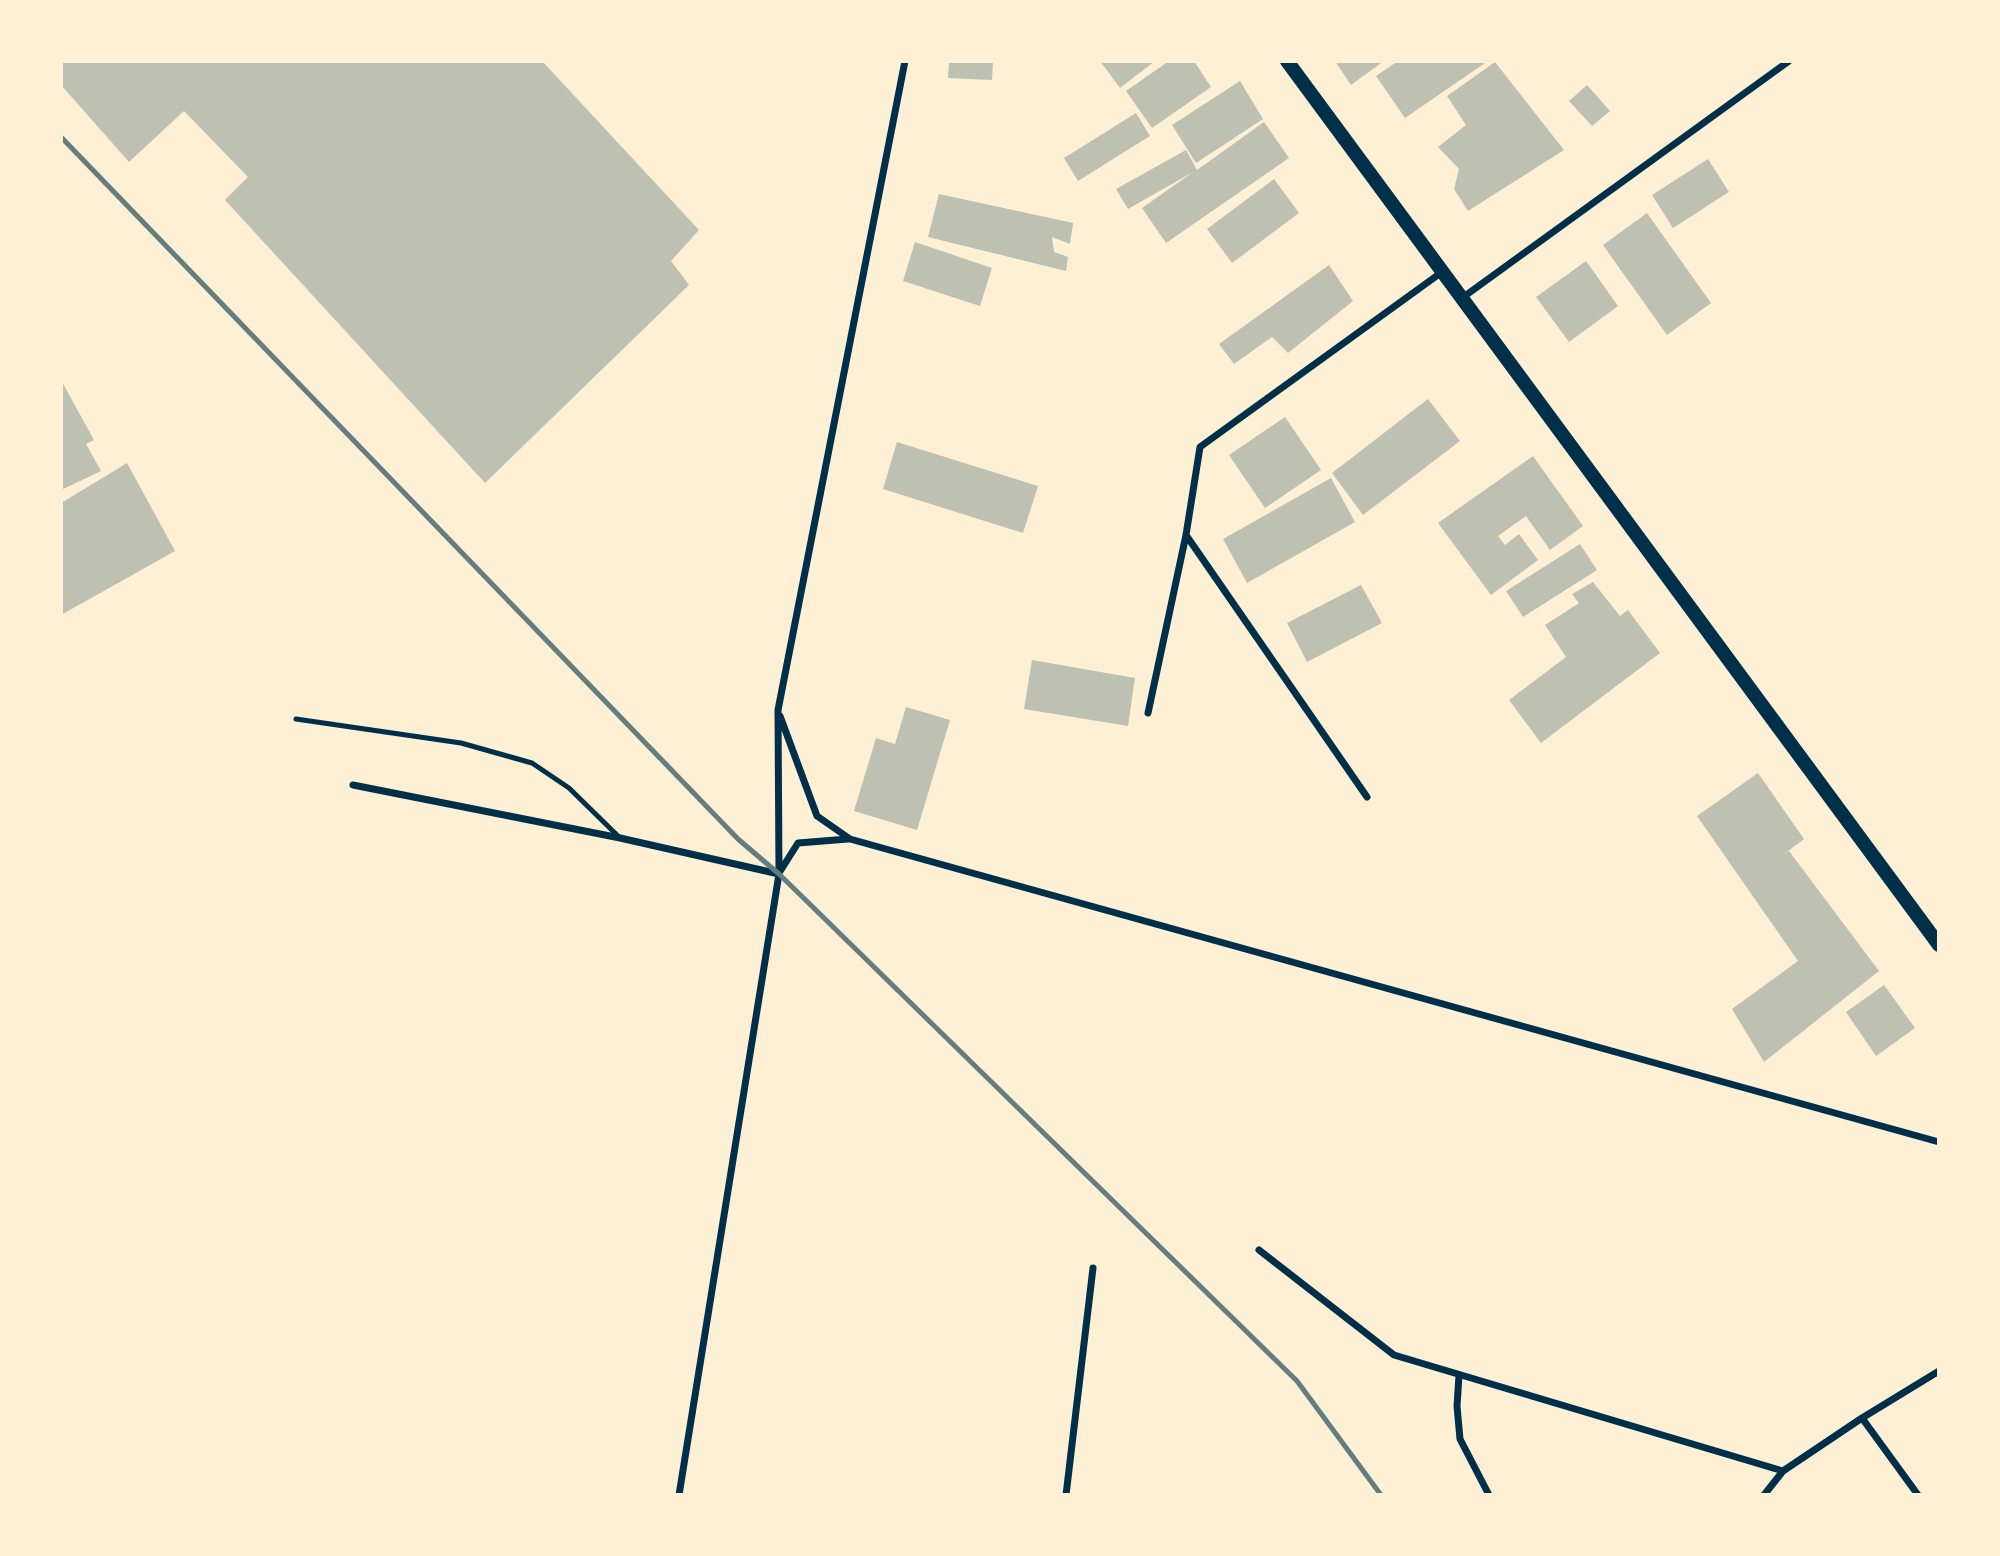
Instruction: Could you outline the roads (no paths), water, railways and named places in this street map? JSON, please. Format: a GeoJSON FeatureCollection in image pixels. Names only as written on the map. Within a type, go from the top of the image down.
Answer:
{"type":"FeatureCollection","features":[{"type":"Feature","properties":{"kind":"main road"},"geometry":{"type":"LineString","coordinates":[[1287,61],[1939,945]]}},
{"type":"Feature","properties":{"kind":"street"},"geometry":{"type":"LineString","coordinates":[[679,1495],[779,874],[778,710],[905,61]]}},
{"type":"Feature","properties":{"kind":"street"},"geometry":{"type":"LineString","coordinates":[[1462,299],[1789,61]]}},
{"type":"Feature","properties":{"kind":"street"},"geometry":{"type":"LineString","coordinates":[[1148,713],[1186,535],[1200,447],[1442,272]]}},
{"type":"Feature","properties":{"kind":"street"},"geometry":{"type":"LineString","coordinates":[[1186,535],[1367,797]]}},
{"type":"Feature","properties":{"kind":"street"},"geometry":{"type":"LineString","coordinates":[[778,710],[817,816],[850,839],[1939,1142]]}},
{"type":"Feature","properties":{"kind":"street"},"geometry":{"type":"LineString","coordinates":[[353,785],[620,838],[779,874]]}},
{"type":"Feature","properties":{"kind":"street"},"geometry":{"type":"LineString","coordinates":[[779,874],[798,843],[850,839]]}},
{"type":"Feature","properties":{"kind":"street"},"geometry":{"type":"LineString","coordinates":[[1259,1250],[1394,1355],[1783,1472]]}},
{"type":"Feature","properties":{"kind":"street"},"geometry":{"type":"LineString","coordinates":[[1066,1495],[1093,1268]]}},
{"type":"Feature","properties":{"kind":"street"},"geometry":{"type":"LineString","coordinates":[[1764,1495],[1783,1472],[1939,1371]]}},
{"type":"Feature","properties":{"kind":"street"},"geometry":{"type":"LineString","coordinates":[[1459,1374],[1457,1406],[1460,1438],[1489,1495]]}},
{"type":"Feature","properties":{"kind":"street"},"geometry":{"type":"LineString","coordinates":[[1863,1418],[1918,1495]]}},
{"type":"Feature","properties":{"kind":"lane"},"geometry":{"type":"LineString","coordinates":[[296,719],[461,743],[531,763],[569,788],[620,838]]}},
{"type":"Feature","properties":{"kind":"railway"},"geometry":{"type":"LineString","coordinates":[[61,137],[738,839],[779,874],[1297,1381],[1381,1495]]}}]}
